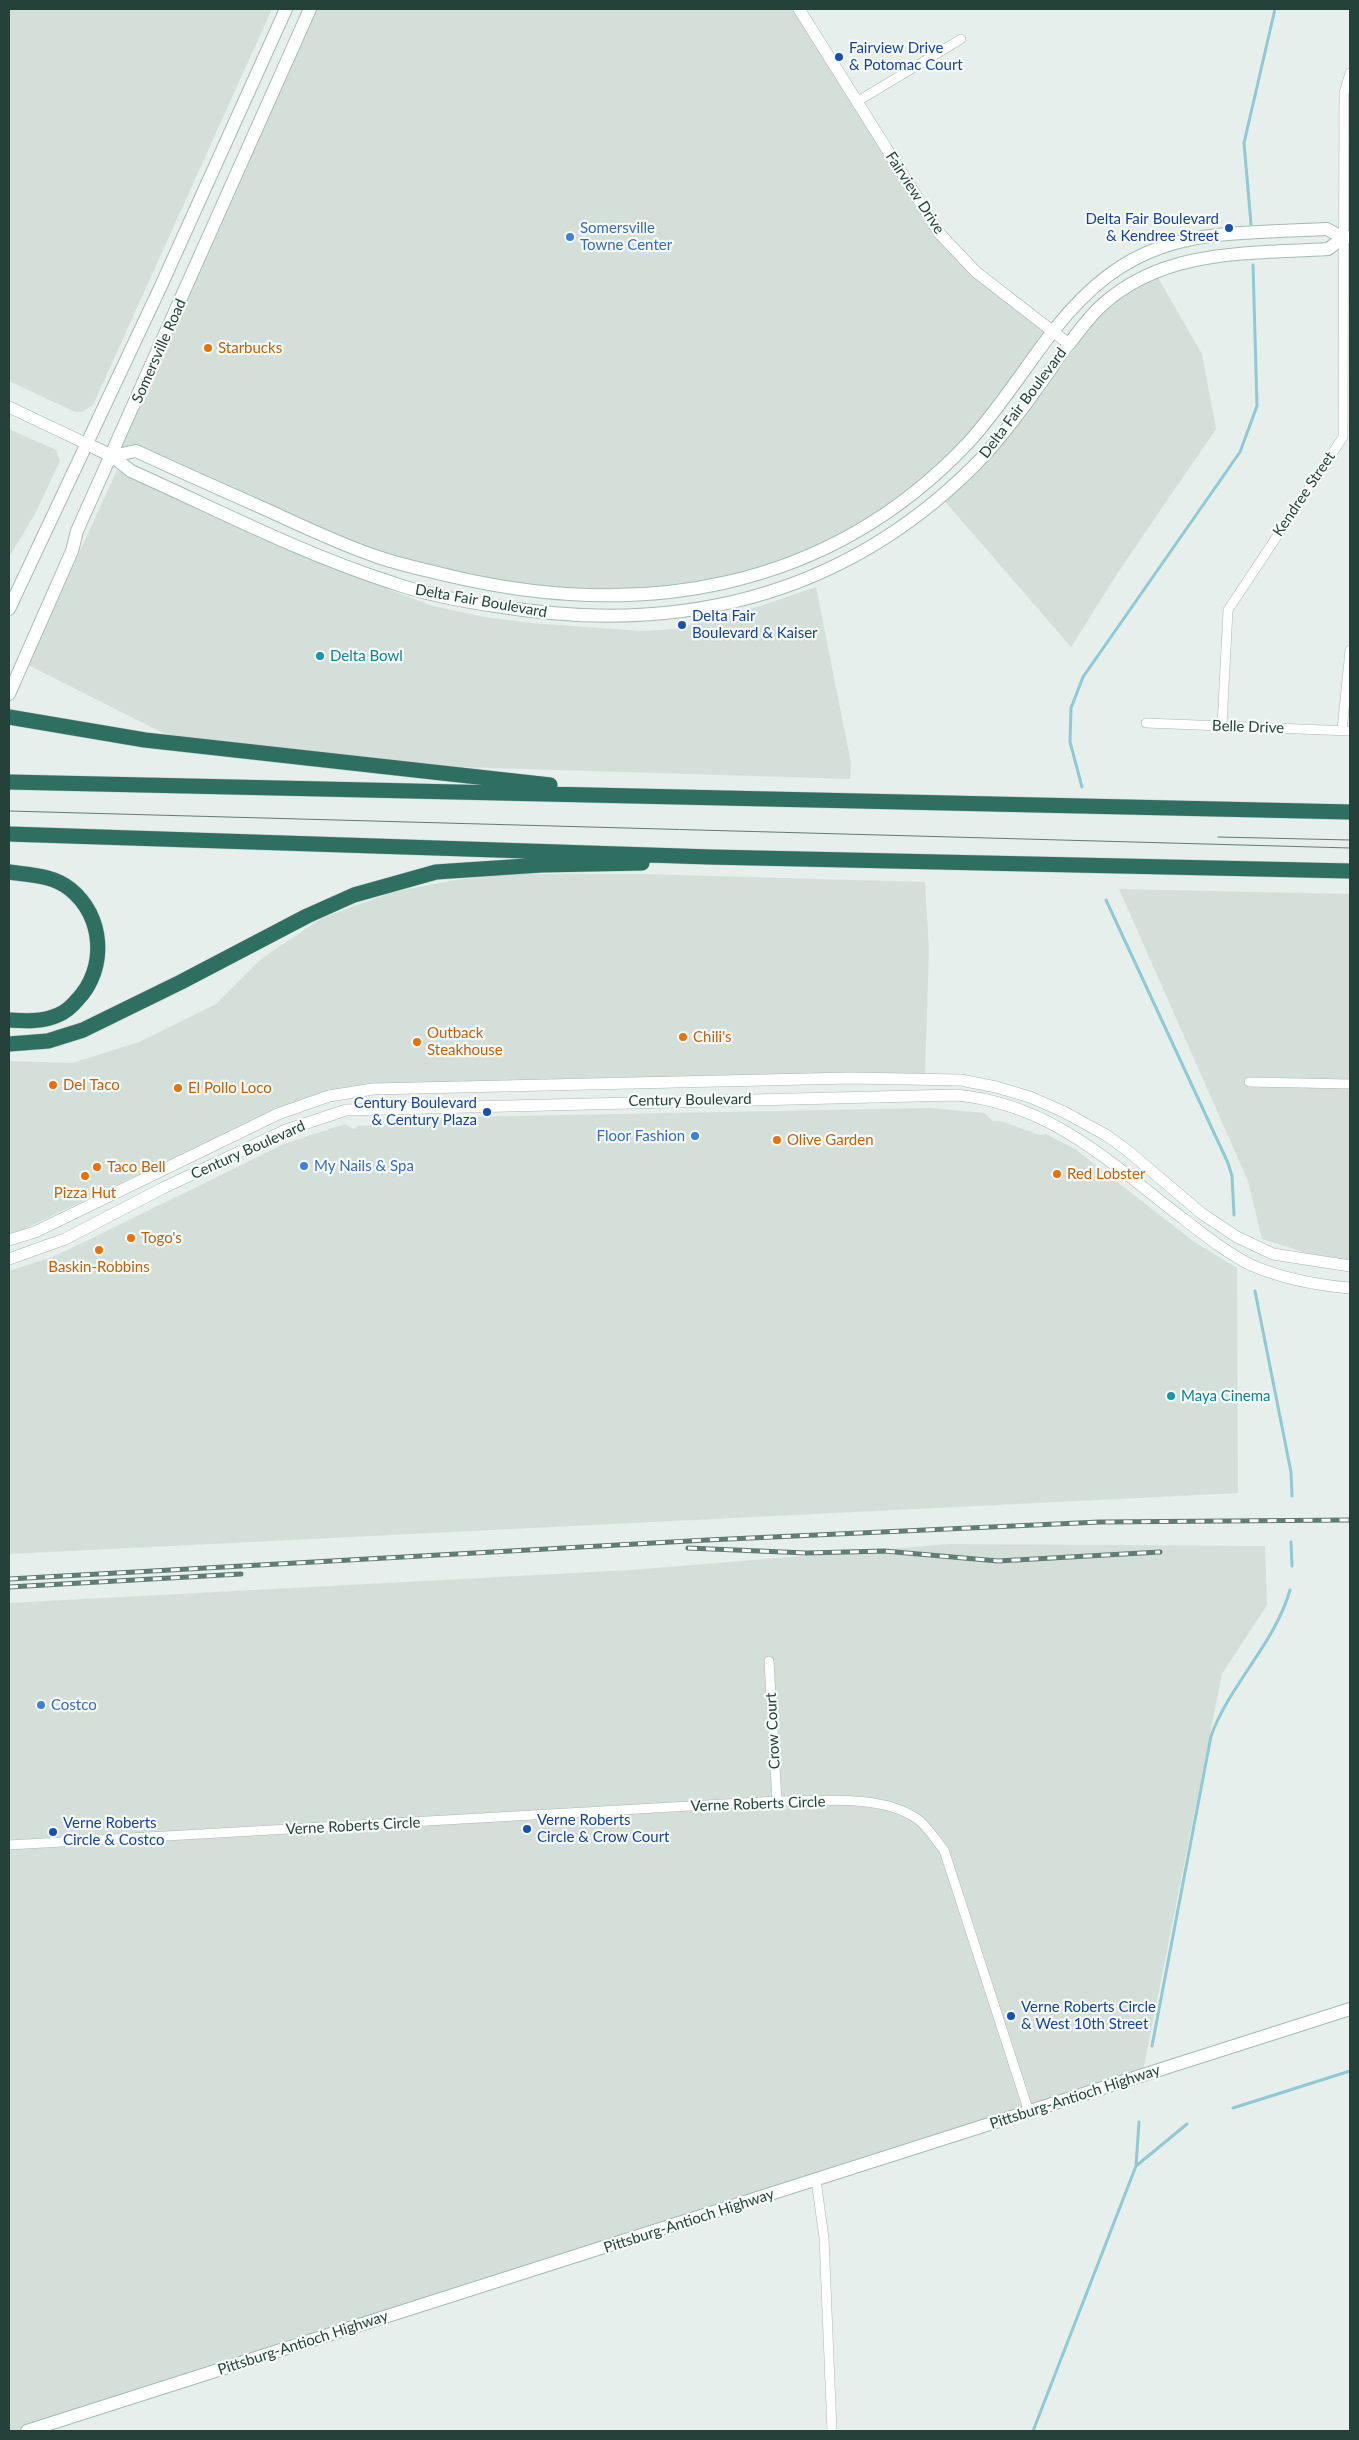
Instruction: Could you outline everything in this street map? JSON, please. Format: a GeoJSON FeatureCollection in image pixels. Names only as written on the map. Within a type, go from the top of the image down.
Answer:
{"type":"FeatureCollection","features":[{"type":"Feature","properties":{"kind":"highway"},"geometry":{"type":"LineString","coordinates":[[9,717],[146,740],[657,796]]}},
{"type":"Feature","properties":{"kind":"highway"},"geometry":{"type":"LineString","coordinates":[[9,782],[1350,812]]}},
{"type":"Feature","properties":{"kind":"highway"},"geometry":{"type":"LineString","coordinates":[[9,834],[710,856],[1350,871]]}},
{"type":"Feature","properties":{"kind":"highway"},"geometry":{"type":"LineString","coordinates":[[9,1044],[48,1041],[83,1030],[182,982],[307,916],[354,895],[436,872],[541,865],[614,865],[710,856]]}},
{"type":"Feature","properties":{"kind":"highway"},"geometry":{"type":"LineString","coordinates":[[9,872],[45,876],[70,889],[85,905],[95,929],[99,950],[96,968],[88,988],[71,1007],[59,1015],[43,1020],[9,1020]]}},
{"type":"Feature","properties":{"kind":"main road","name":"Somersville Road"},"geometry":{"type":"LineString","coordinates":[[9,609],[87,444],[286,9]]}},
{"type":"Feature","properties":{"kind":"main road","name":"Somersville Road"},"geometry":{"type":"LineString","coordinates":[[9,694],[72,551],[77,532],[310,9]]}},
{"type":"Feature","properties":{"kind":"main road","name":"Delta Fair Boulevard"},"geometry":{"type":"LineString","coordinates":[[112,456],[136,450],[298,524],[381,558],[488,585],[539,592],[607,597],[645,595],[700,588],[748,577],[787,564],[830,544],[880,516],[918,488],[945,465],[978,431],[1077,302],[1098,282],[1134,258],[1157,248],[1194,238],[1230,234],[1327,229],[1346,237]]}},
{"type":"Feature","properties":{"kind":"main road","name":"Delta Fair Boulevard"},"geometry":{"type":"LineString","coordinates":[[1069,344],[1093,314],[1111,298],[1138,280],[1167,266],[1211,256],[1328,249],[1346,237]]}},
{"type":"Feature","properties":{"kind":"main road","name":"Delta Fair Boulevard"},"geometry":{"type":"LineString","coordinates":[[87,444],[112,456],[131,471],[290,543],[340,564],[402,586],[515,610],[586,616],[632,616],[690,611],[727,604],[780,589],[818,574],[875,544],[913,519],[954,485],[986,454],[1017,416],[1053,366]]}},
{"type":"Feature","properties":{"kind":"main road"},"geometry":{"type":"LineString","coordinates":[[290,543],[298,524]]}},
{"type":"Feature","properties":{"kind":"main road","name":"Pittsburg-Antioch Highway"},"geometry":{"type":"LineString","coordinates":[[27,2431],[1350,2009]]}},
{"type":"Feature","properties":{"kind":"street","name":"Fairview Drive"},"geometry":{"type":"LineString","coordinates":[[799,9],[940,234],[976,272],[1069,344]]}},
{"type":"Feature","properties":{"kind":"street"},"geometry":{"type":"LineString","coordinates":[[858,101],[961,39]]}},
{"type":"Feature","properties":{"kind":"street","name":"Kendree Street"},"geometry":{"type":"LineString","coordinates":[[1222,725],[1228,610],[1343,437],[1347,93],[1350,73]]}},
{"type":"Feature","properties":{"kind":"street","name":"Delta Fair Boulevard"},"geometry":{"type":"LineString","coordinates":[[1053,366],[1069,344]]}},
{"type":"Feature","properties":{"kind":"street","name":"Delta Fair Boulevard"},"geometry":{"type":"LineString","coordinates":[[9,407],[87,444]]}},
{"type":"Feature","properties":{"kind":"street"},"geometry":{"type":"LineString","coordinates":[[1346,731],[1350,650]]}},
{"type":"Feature","properties":{"kind":"street","name":"Belle Drive"},"geometry":{"type":"LineString","coordinates":[[1146,723],[1346,731]]}},
{"type":"Feature","properties":{"kind":"street","name":"Century Boulevard"},"geometry":{"type":"LineString","coordinates":[[9,1240],[35,1232],[278,1114],[328,1096],[382,1089],[850,1078],[961,1080],[996,1086],[1030,1097],[1064,1112],[1120,1146],[1201,1213],[1237,1237],[1273,1254],[1350,1266]]}},
{"type":"Feature","properties":{"kind":"street"},"geometry":{"type":"LineString","coordinates":[[1249,1082],[1350,1084]]}},
{"type":"Feature","properties":{"kind":"street","name":"Century Boulevard"},"geometry":{"type":"LineString","coordinates":[[9,1259],[65,1239],[163,1188],[286,1130],[346,1110],[941,1094],[992,1100],[1012,1105],[1044,1119],[1074,1136],[1213,1242],[1250,1264],[1294,1281],[1350,1288]]}},
{"type":"Feature","properties":{"kind":"street","name":"Crow Court"},"geometry":{"type":"LineString","coordinates":[[768,1661],[777,1801]]}},
{"type":"Feature","properties":{"kind":"street","name":"Verne Roberts Circle"},"geometry":{"type":"LineString","coordinates":[[9,1845],[777,1801],[836,1800],[885,1804],[917,1819],[944,1850],[1029,2112]]}},
{"type":"Feature","properties":{"kind":"street"},"geometry":{"type":"LineString","coordinates":[[816,2180],[824,2238],[832,2431]]}},
{"type":"Feature","properties":{"kind":"shaded area"},"geometry":{"type":"Polygon","coordinates":[[[9,9],[272,9],[93,405],[82,412],[75,412],[9,381],[9,9]]]}},
{"type":"Feature","properties":{"kind":"shaded area"},"geometry":{"type":"Polygon","coordinates":[[[310,9],[799,9],[940,234],[1053,332],[999,405],[892,508],[764,572],[607,597],[418,568],[136,451],[112,456],[310,9]]]}},
{"type":"Feature","properties":{"kind":"shaded area"},"geometry":{"type":"Polygon","coordinates":[[[1157,276],[1202,354],[1216,429],[1119,571],[1071,647],[942,498],[1107,306],[1157,276]]]}},
{"type":"Feature","properties":{"kind":"shaded area"},"geometry":{"type":"Polygon","coordinates":[[[9,429],[56,450],[60,461],[35,514],[9,557],[9,429]]]}},
{"type":"Feature","properties":{"kind":"shaded area"},"geometry":{"type":"Polygon","coordinates":[[[117,470],[393,591],[433,606],[484,617],[531,623],[642,631],[675,629],[760,606],[816,587],[851,763],[850,779],[460,767],[186,738],[163,733],[28,665],[117,470]]]}},
{"type":"Feature","properties":{"kind":"shaded area"},"geometry":{"type":"Polygon","coordinates":[[[513,874],[641,874],[925,882],[929,950],[925,1074],[365,1084],[262,1116],[18,1232],[9,1233],[9,1061],[72,1063],[139,1042],[216,1004],[261,959],[322,918],[393,892],[455,880],[513,874]]]}},
{"type":"Feature","properties":{"kind":"shaded area"},"geometry":{"type":"Polygon","coordinates":[[[1119,889],[1350,894],[1350,1260],[1319,1257],[1262,1239],[1248,1181],[1119,889]]]}},
{"type":"Feature","properties":{"kind":"shaded area"},"geometry":{"type":"Polygon","coordinates":[[[931,1108],[984,1113],[993,1121],[1000,1121],[1040,1135],[1046,1134],[1075,1149],[1193,1241],[1237,1268],[1238,1493],[9,1554],[9,1271],[52,1257],[284,1144],[345,1124],[354,1129],[358,1126],[401,1124],[408,1118],[931,1108]]]}},
{"type":"Feature","properties":{"kind":"shaded area"},"geometry":{"type":"Polygon","coordinates":[[[949,1544],[1265,1546],[1267,1605],[1222,1674],[1142,2076],[27,2431],[9,2431],[9,1603],[631,1570],[949,1544]]]}},
{"type":"Feature","properties":{"kind":"waterway"},"geometry":{"type":"LineString","coordinates":[[1251,224],[1244,143],[1275,9]]}},
{"type":"Feature","properties":{"kind":"waterway"},"geometry":{"type":"LineString","coordinates":[[1082,787],[1070,742],[1071,708],[1083,677],[1240,452],[1257,406],[1253,265]]}},
{"type":"Feature","properties":{"kind":"waterway"},"geometry":{"type":"LineString","coordinates":[[1106,900],[1228,1163],[1232,1176],[1234,1215]]}},
{"type":"Feature","properties":{"kind":"waterway"},"geometry":{"type":"LineString","coordinates":[[1255,1291],[1291,1472],[1292,1496]]}},
{"type":"Feature","properties":{"kind":"waterway"},"geometry":{"type":"LineString","coordinates":[[1291,1542],[1292,1566]]}},
{"type":"Feature","properties":{"kind":"waterway"},"geometry":{"type":"LineString","coordinates":[[1152,2046],[1211,1736],[1229,1699],[1274,1628],[1290,1590]]}},
{"type":"Feature","properties":{"kind":"waterway"},"geometry":{"type":"LineString","coordinates":[[1233,2108],[1350,2071]]}},
{"type":"Feature","properties":{"kind":"waterway"},"geometry":{"type":"LineString","coordinates":[[1033,2431],[1136,2166],[1139,2122]]}},
{"type":"Feature","properties":{"kind":"waterway"},"geometry":{"type":"LineString","coordinates":[[1136,2166],[1187,2124]]}},
{"type":"Feature","properties":{"kind":"tram line"},"geometry":{"type":"LineString","coordinates":[[9,811],[1350,848]]}},
{"type":"Feature","properties":{"kind":"tram line"},"geometry":{"type":"LineString","coordinates":[[1218,837],[1350,840]]}},
{"type":"Feature","properties":{"kind":"railway"},"geometry":{"type":"LineString","coordinates":[[9,1579],[707,1540],[1100,1522],[1350,1520]]}},
{"type":"Feature","properties":{"kind":"railway"},"geometry":{"type":"LineString","coordinates":[[688,1548],[807,1553],[884,1551],[998,1561],[1160,1552]]}},
{"type":"Feature","properties":{"kind":"railway"},"geometry":{"type":"LineString","coordinates":[[9,1587],[241,1574]]}},
{"type":"Feature","properties":{"kind":"place","name":"Fairview Drive & Potomac Court"},"geometry":{"type":"Point","coordinates":[839,57]}},
{"type":"Feature","properties":{"kind":"place","name":"Delta Fair Boulevard & Kendree Street"},"geometry":{"type":"Point","coordinates":[1229,228]}},
{"type":"Feature","properties":{"kind":"place","name":"Somersville Towne Center"},"geometry":{"type":"Point","coordinates":[570,237]}},
{"type":"Feature","properties":{"kind":"place","name":"Starbucks"},"geometry":{"type":"Point","coordinates":[208,348]}},
{"type":"Feature","properties":{"kind":"place","name":"Delta Fair Boulevard & Kaiser"},"geometry":{"type":"Point","coordinates":[682,625]}},
{"type":"Feature","properties":{"kind":"place","name":"Delta Bowl"},"geometry":{"type":"Point","coordinates":[320,656]}},
{"type":"Feature","properties":{"kind":"place","name":"Chili's"},"geometry":{"type":"Point","coordinates":[683,1037]}},
{"type":"Feature","properties":{"kind":"place","name":"Outback Steakhouse"},"geometry":{"type":"Point","coordinates":[417,1042]}},
{"type":"Feature","properties":{"kind":"place","name":"Del Taco"},"geometry":{"type":"Point","coordinates":[53,1085]}},
{"type":"Feature","properties":{"kind":"place","name":"El Pollo Loco"},"geometry":{"type":"Point","coordinates":[178,1088]}},
{"type":"Feature","properties":{"kind":"place","name":"Century Boulevard & Century Plaza"},"geometry":{"type":"Point","coordinates":[487,1112]}},
{"type":"Feature","properties":{"kind":"place","name":"Floor Fashion"},"geometry":{"type":"Point","coordinates":[695,1136]}},
{"type":"Feature","properties":{"kind":"place","name":"Olive Garden"},"geometry":{"type":"Point","coordinates":[777,1140]}},
{"type":"Feature","properties":{"kind":"place","name":"My Nails & Spa"},"geometry":{"type":"Point","coordinates":[304,1166]}},
{"type":"Feature","properties":{"kind":"place","name":"Taco Bell"},"geometry":{"type":"Point","coordinates":[97,1167]}},
{"type":"Feature","properties":{"kind":"place","name":"Red Lobster"},"geometry":{"type":"Point","coordinates":[1057,1174]}},
{"type":"Feature","properties":{"kind":"place","name":"Pizza Hut"},"geometry":{"type":"Point","coordinates":[85,1176]}},
{"type":"Feature","properties":{"kind":"place","name":"Togo's"},"geometry":{"type":"Point","coordinates":[131,1238]}},
{"type":"Feature","properties":{"kind":"place","name":"Baskin-Robbins"},"geometry":{"type":"Point","coordinates":[99,1250]}},
{"type":"Feature","properties":{"kind":"place","name":"Maya Cinema"},"geometry":{"type":"Point","coordinates":[1171,1396]}},
{"type":"Feature","properties":{"kind":"place","name":"Costco"},"geometry":{"type":"Point","coordinates":[41,1705]}},
{"type":"Feature","properties":{"kind":"place","name":"Verne Roberts Circle & Crow Court"},"geometry":{"type":"Point","coordinates":[527,1829]}},
{"type":"Feature","properties":{"kind":"place","name":"Verne Roberts Circle & Costco"},"geometry":{"type":"Point","coordinates":[53,1832]}},
{"type":"Feature","properties":{"kind":"place","name":"Verne Roberts Circle & West 10th Street"},"geometry":{"type":"Point","coordinates":[1011,2016]}}]}
